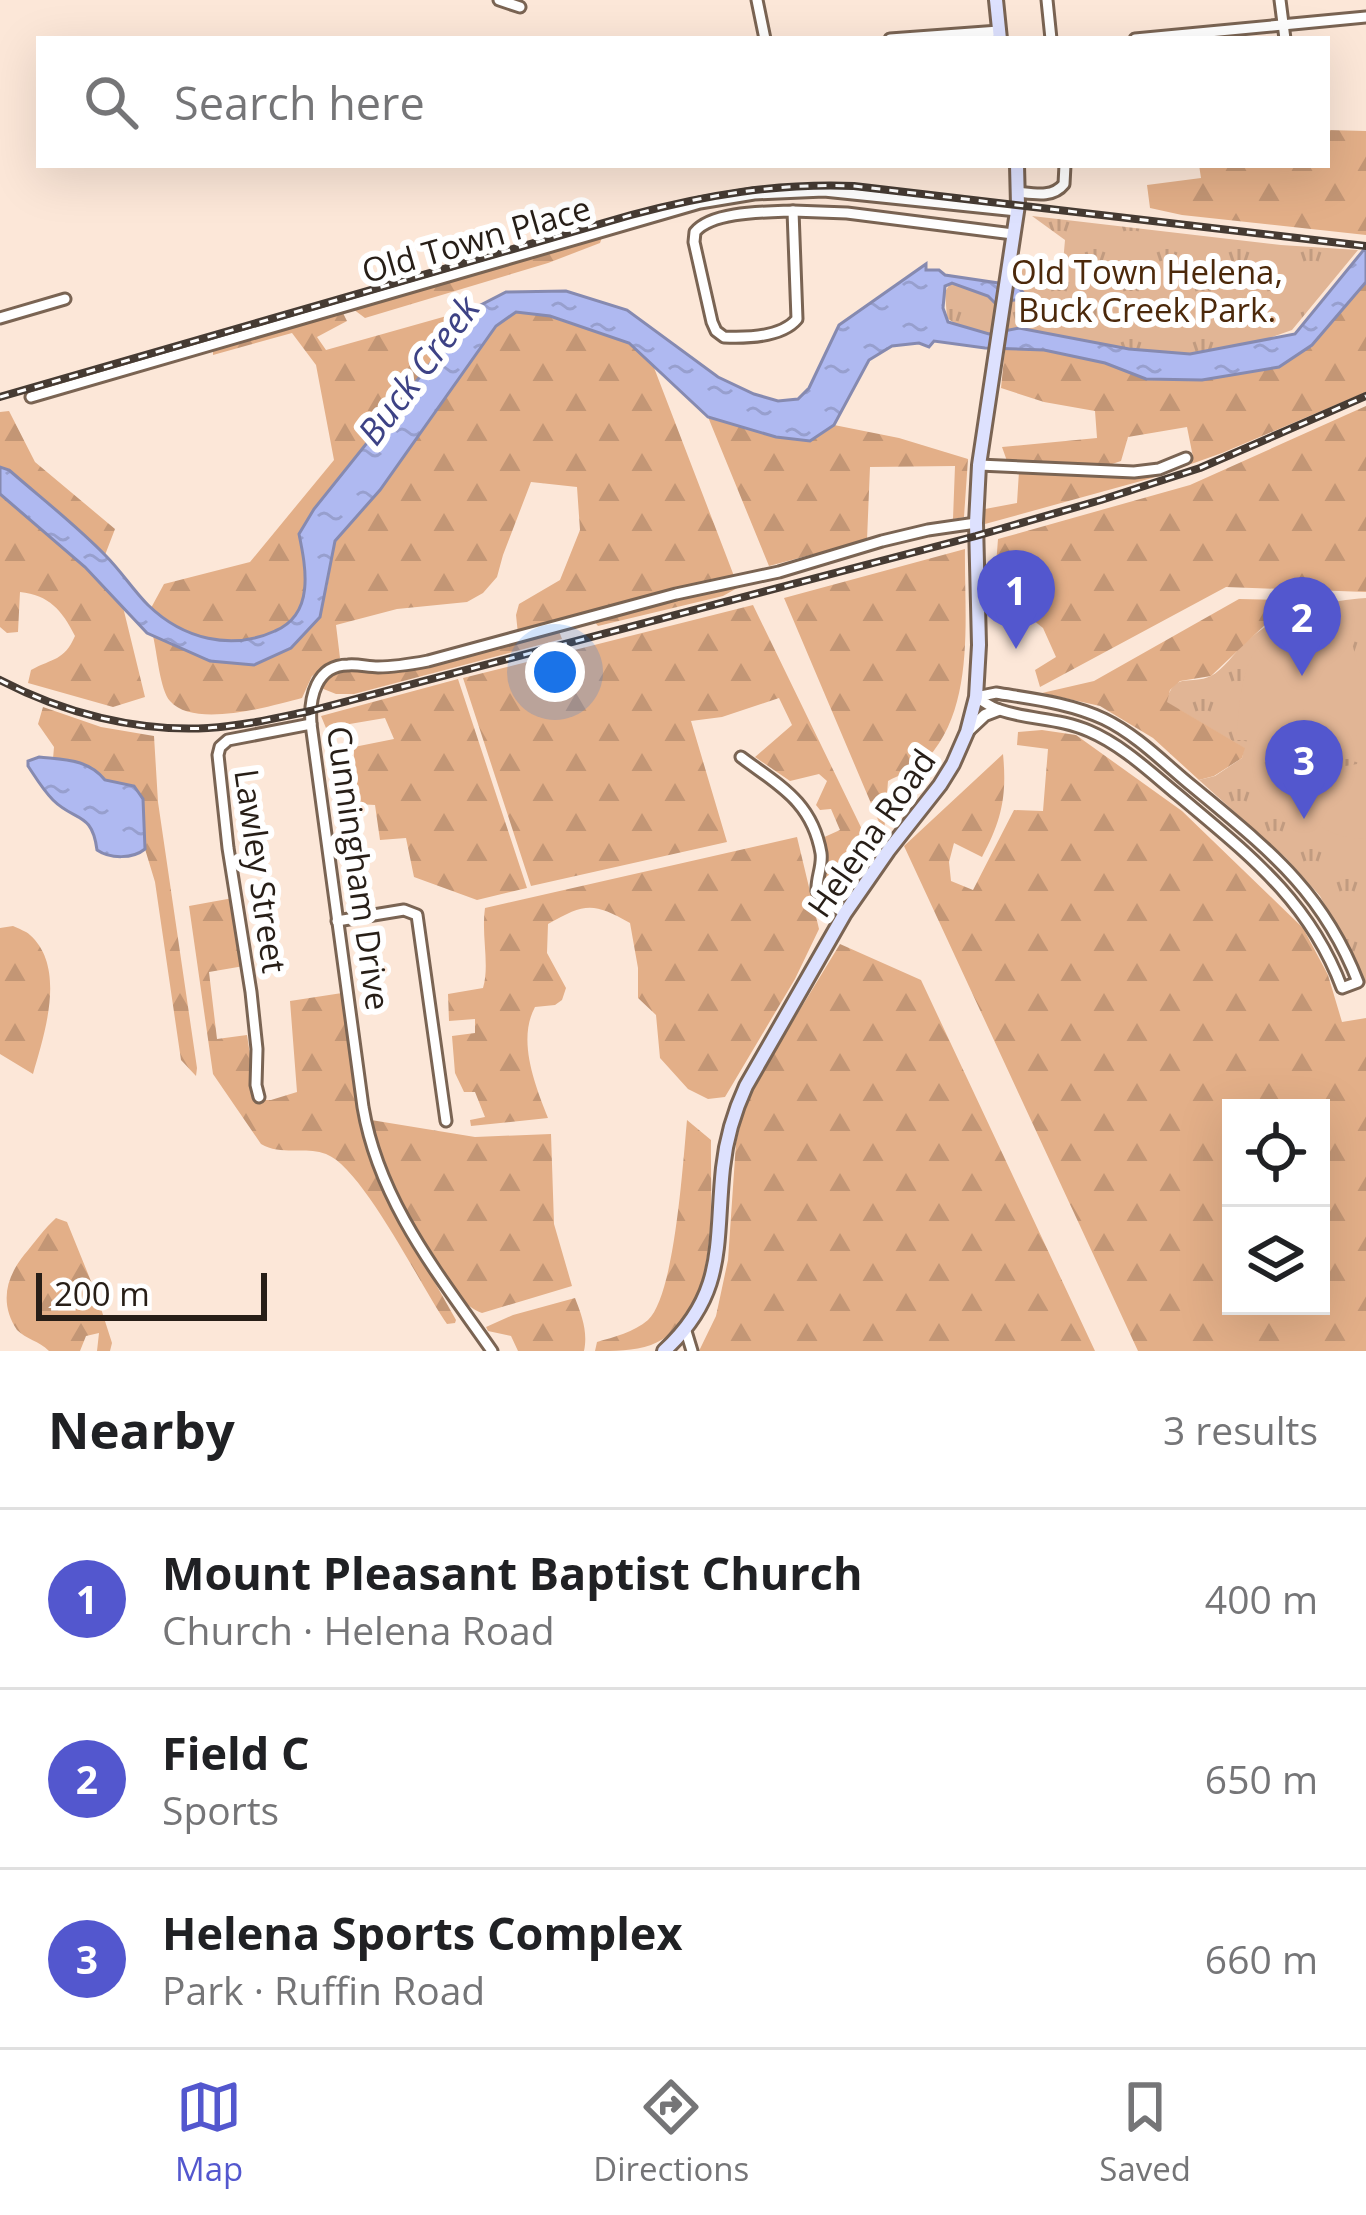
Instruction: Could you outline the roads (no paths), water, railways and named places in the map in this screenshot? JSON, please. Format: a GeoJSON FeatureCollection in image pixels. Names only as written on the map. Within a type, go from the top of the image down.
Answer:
{"type":"FeatureCollection","features":[{"type":"Feature","properties":{"kind":"main road"},"geometry":{"type":"LineString","coordinates":[[996,0],[1000,35]]}},
{"type":"Feature","properties":{"kind":"main road","name":"Helena Road"},"geometry":{"type":"LineString","coordinates":[[664,1351],[700,1306],[714,1272],[725,1149],[740,1100],[762,1053],[845,913],[940,785],[967,732],[976,697],[979,645],[979,465],[1017,211],[1017,168]]}},
{"type":"Feature","properties":{"kind":"street"},"geometry":{"type":"LineString","coordinates":[[499,0],[520,8]]}},
{"type":"Feature","properties":{"kind":"street"},"geometry":{"type":"LineString","coordinates":[[757,0],[764,36]]}},
{"type":"Feature","properties":{"kind":"street"},"geometry":{"type":"LineString","coordinates":[[1047,0],[1051,36]]}},
{"type":"Feature","properties":{"kind":"street"},"geometry":{"type":"LineString","coordinates":[[1280,0],[1284,36]]}},
{"type":"Feature","properties":{"kind":"street"},"geometry":{"type":"LineString","coordinates":[[1192,36],[1366,17]]}},
{"type":"Feature","properties":{"kind":"street"},"geometry":{"type":"LineString","coordinates":[[1018,192],[1047,194],[1062,188],[1064,168]]}},
{"type":"Feature","properties":{"kind":"street","name":"Old Town Place"},"geometry":{"type":"LineString","coordinates":[[31,397],[700,202],[824,191],[1017,211]]}},
{"type":"Feature","properties":{"kind":"street"},"geometry":{"type":"LineString","coordinates":[[793,211],[794,323],[781,331],[737,338],[719,334],[712,322],[694,242],[697,228],[707,221],[793,211],[848,212],[1012,234]]}},
{"type":"Feature","properties":{"kind":"street"},"geometry":{"type":"LineString","coordinates":[[0,319],[65,299]]}},
{"type":"Feature","properties":{"kind":"street"},"geometry":{"type":"LineString","coordinates":[[979,465],[1134,472],[1159,469],[1186,458]]}},
{"type":"Feature","properties":{"kind":"street","name":"Cunningham Drive"},"geometry":{"type":"LineString","coordinates":[[493,1351],[405,1221],[378,1163],[363,1108],[311,724],[316,686],[328,670],[341,665],[390,667],[428,661],[882,541],[976,523]]}},
{"type":"Feature","properties":{"kind":"street"},"geometry":{"type":"LineString","coordinates":[[996,693],[1057,704],[1101,718],[1127,733],[1295,876],[1336,934],[1358,982],[1342,988],[1318,936],[1287,892],[1256,860],[1126,753],[1071,724],[998,710],[976,697],[996,693]]}},
{"type":"Feature","properties":{"kind":"street"},"geometry":{"type":"LineString","coordinates":[[967,732],[998,710]]}},
{"type":"Feature","properties":{"kind":"street","name":"Lawley Street"},"geometry":{"type":"LineString","coordinates":[[259,1097],[251,992],[218,755],[228,740],[311,724]]}},
{"type":"Feature","properties":{"kind":"street"},"geometry":{"type":"LineString","coordinates":[[741,757],[788,790],[805,812],[821,851],[817,891],[825,902],[845,913]]}},
{"type":"Feature","properties":{"kind":"street"},"geometry":{"type":"LineString","coordinates":[[337,921],[380,912],[410,910],[417,915],[446,1121]]}},
{"type":"Feature","properties":{"kind":"street"},"geometry":{"type":"LineString","coordinates":[[686,1328],[692,1351]]}},
{"type":"Feature","properties":{"kind":"water"},"geometry":{"type":"Polygon","coordinates":[[[1366,247],[1366,282],[1312,345],[1279,367],[1202,380],[1146,379],[1105,363],[1044,350],[934,341],[929,347],[919,343],[892,346],[869,360],[834,425],[810,441],[776,437],[708,417],[629,343],[550,316],[516,312],[496,326],[380,490],[335,541],[320,617],[291,648],[254,665],[210,661],[147,633],[85,567],[0,494],[0,467],[83,533],[162,617],[208,638],[242,640],[275,631],[297,613],[305,589],[299,534],[314,509],[475,308],[506,292],[566,291],[627,310],[718,377],[778,401],[798,399],[809,388],[839,325],[926,264],[926,270],[945,275],[1012,285],[1032,302],[995,303],[952,283],[945,286],[943,308],[948,322],[989,334],[1019,328],[1129,349],[1190,354],[1295,334],[1366,247]]]}},
{"type":"Feature","properties":{"kind":"water"},"geometry":{"type":"Polygon","coordinates":[[[39,757],[76,762],[105,780],[134,786],[143,799],[145,849],[121,857],[97,850],[87,823],[53,800],[28,766],[28,761],[39,757]]]}},
{"type":"Feature","properties":{"kind":"railway"},"geometry":{"type":"LineString","coordinates":[[0,397],[631,215],[769,189],[854,186],[1366,246]]}},
{"type":"Feature","properties":{"kind":"railway"},"geometry":{"type":"LineString","coordinates":[[0,680],[75,711],[154,727],[221,727],[310,711],[1101,500],[1200,468],[1366,396]]}},
{"type":"Feature","properties":{"kind":"place","name":"Mount Pleasant Baptist Church"},"geometry":{"type":"Point","coordinates":[1016,649]}},
{"type":"Feature","properties":{"kind":"place","name":"Field C"},"geometry":{"type":"Point","coordinates":[1302,676]}},
{"type":"Feature","properties":{"kind":"place","name":"Helena Sports Complex"},"geometry":{"type":"Point","coordinates":[1304,819]}},
{"type":"Feature","properties":{"kind":"park label","name":"Old Town Helena, Buck Creek Park."},"geometry":{"type":"Point","coordinates":[1147,290]}},
{"type":"Feature","properties":{"kind":"water label","name":"Buck Creek"},"geometry":{"type":"Point","coordinates":[418,370]}}]}
